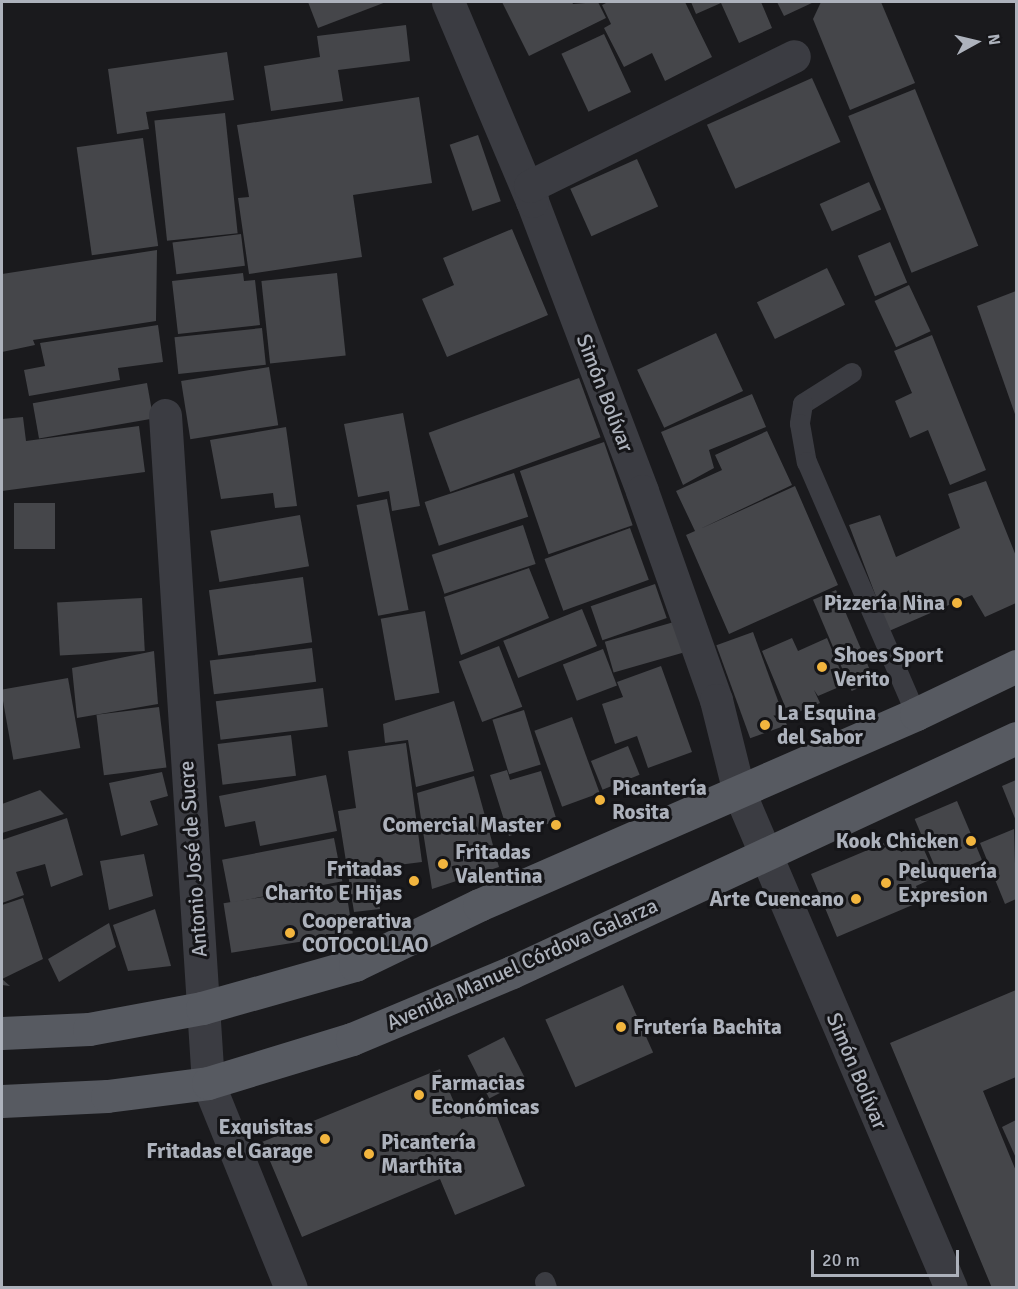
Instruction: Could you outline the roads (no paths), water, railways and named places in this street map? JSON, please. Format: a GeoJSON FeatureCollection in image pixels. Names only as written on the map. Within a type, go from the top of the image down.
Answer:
{"type":"FeatureCollection","features":[{"type":"Feature","properties":{"kind":"main road"},"geometry":{"type":"LineString","coordinates":[[2,1033],[89,1029],[202,1008],[355,965],[479,905],[916,714],[1017,666]]}},
{"type":"Feature","properties":{"kind":"main road","name":"Avenida Manuel Córdova Galarza"},"geometry":{"type":"LineString","coordinates":[[2,1101],[107,1096],[208,1083],[362,1035],[512,972],[1017,738]]}},
{"type":"Feature","properties":{"kind":"street","name":"Simón Bolívar"},"geometry":{"type":"LineString","coordinates":[[448,2],[532,201],[642,491],[708,678],[739,792],[763,855],[951,1287]]}},
{"type":"Feature","properties":{"kind":"street"},"geometry":{"type":"LineString","coordinates":[[532,201],[530,186],[794,56]]}},
{"type":"Feature","properties":{"kind":"street","name":"Antonio José de Sucre"},"geometry":{"type":"LineString","coordinates":[[165,415],[208,1083],[291,1287]]}},
{"type":"Feature","properties":{"kind":"lane"},"geometry":{"type":"LineString","coordinates":[[852,373],[803,404],[800,424],[807,462],[916,714]]}},
{"type":"Feature","properties":{"kind":"place","name":"Pizzería Nina"},"geometry":{"type":"Point","coordinates":[957,603]}},
{"type":"Feature","properties":{"kind":"place","name":"Shoes Sport Verito"},"geometry":{"type":"Point","coordinates":[822,667]}},
{"type":"Feature","properties":{"kind":"place","name":"La Esquina del Sabor"},"geometry":{"type":"Point","coordinates":[765,725]}},
{"type":"Feature","properties":{"kind":"place","name":"Picantería Rosita"},"geometry":{"type":"Point","coordinates":[600,800]}},
{"type":"Feature","properties":{"kind":"place","name":"Comercial Master"},"geometry":{"type":"Point","coordinates":[556,825]}},
{"type":"Feature","properties":{"kind":"place","name":"Kook Chicken"},"geometry":{"type":"Point","coordinates":[971,841]}},
{"type":"Feature","properties":{"kind":"place","name":"Fritadas Valentina"},"geometry":{"type":"Point","coordinates":[443,864]}},
{"type":"Feature","properties":{"kind":"place","name":"Fritadas Charito E Hijas"},"geometry":{"type":"Point","coordinates":[414,881]}},
{"type":"Feature","properties":{"kind":"place","name":"Peluquería Expresion"},"geometry":{"type":"Point","coordinates":[886,883]}},
{"type":"Feature","properties":{"kind":"place","name":"Arte Cuencano"},"geometry":{"type":"Point","coordinates":[856,899]}},
{"type":"Feature","properties":{"kind":"place","name":"Cooperativa COTOCOLLAO"},"geometry":{"type":"Point","coordinates":[290,933]}},
{"type":"Feature","properties":{"kind":"place","name":"Frutería Bachita"},"geometry":{"type":"Point","coordinates":[621,1027]}},
{"type":"Feature","properties":{"kind":"place","name":"Farmacias Económicas"},"geometry":{"type":"Point","coordinates":[419,1095]}},
{"type":"Feature","properties":{"kind":"place","name":"Exquisitas Fritadas el Garage"},"geometry":{"type":"Point","coordinates":[325,1139]}},
{"type":"Feature","properties":{"kind":"place","name":"Picantería Marthita"},"geometry":{"type":"Point","coordinates":[369,1154]}}]}
